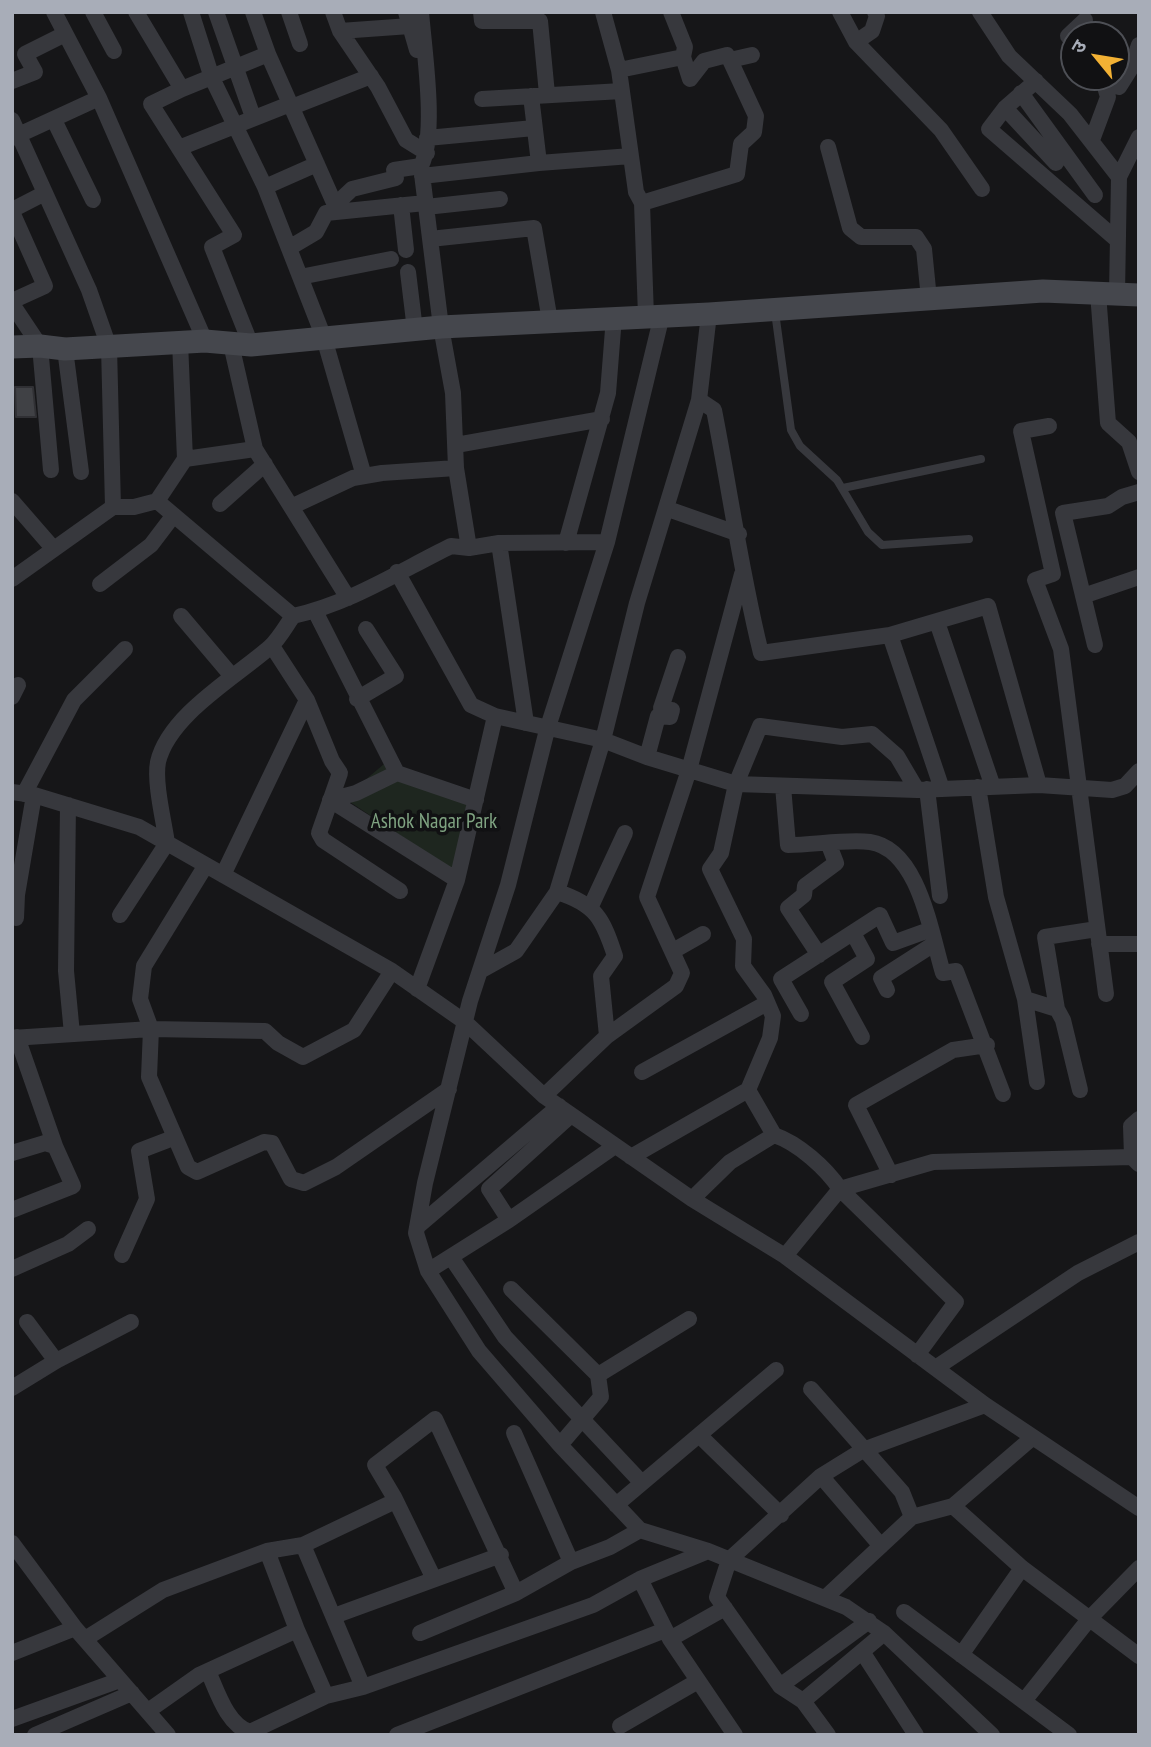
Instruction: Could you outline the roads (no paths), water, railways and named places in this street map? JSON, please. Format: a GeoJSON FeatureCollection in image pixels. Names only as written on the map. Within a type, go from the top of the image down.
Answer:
{"type":"FeatureCollection","features":[{"type":"Feature","properties":{"kind":"street"},"geometry":{"type":"LineString","coordinates":[[54,12],[99,98],[205,341]]}},
{"type":"Feature","properties":{"kind":"street"},"geometry":{"type":"LineString","coordinates":[[93,12],[114,51]]}},
{"type":"Feature","properties":{"kind":"street"},"geometry":{"type":"LineString","coordinates":[[136,12],[181,89]]}},
{"type":"Feature","properties":{"kind":"street"},"geometry":{"type":"LineString","coordinates":[[191,12],[212,78],[265,187],[324,338],[364,476]]}},
{"type":"Feature","properties":{"kind":"street"},"geometry":{"type":"LineString","coordinates":[[216,12],[253,117]]}},
{"type":"Feature","properties":{"kind":"street"},"geometry":{"type":"LineString","coordinates":[[253,12],[268,54],[335,205],[352,189],[396,178],[394,170],[424,158],[534,128]]}},
{"type":"Feature","properties":{"kind":"street"},"geometry":{"type":"LineString","coordinates":[[289,12],[300,44]]}},
{"type":"Feature","properties":{"kind":"street"},"geometry":{"type":"LineString","coordinates":[[333,12],[340,31],[370,76],[406,140],[424,158],[539,163],[631,156]]}},
{"type":"Feature","properties":{"kind":"street"},"geometry":{"type":"LineString","coordinates":[[368,12],[373,29]]}},
{"type":"Feature","properties":{"kind":"street"},"geometry":{"type":"LineString","coordinates":[[421,12],[428,86],[424,158],[426,205],[440,327],[453,393],[456,468],[469,548]]}},
{"type":"Feature","properties":{"kind":"street"},"geometry":{"type":"LineString","coordinates":[[481,12],[482,21],[540,21],[539,95],[534,128],[539,163]]}},
{"type":"Feature","properties":{"kind":"street"},"geometry":{"type":"LineString","coordinates":[[604,12],[619,70],[636,192],[642,203],[654,315],[607,542],[547,730],[508,885],[464,1022],[425,1183],[416,1233],[428,1271],[479,1350],[560,1445],[640,1530],[708,1551],[827,1597],[869,1621],[992,1735]]}},
{"type":"Feature","properties":{"kind":"street"},"geometry":{"type":"LineString","coordinates":[[642,203],[737,174],[741,144],[754,132],[756,116],[727,55],[704,61],[690,79],[683,57],[685,47],[679,39],[671,12]]}},
{"type":"Feature","properties":{"kind":"street"},"geometry":{"type":"LineString","coordinates":[[840,12],[856,42],[941,130],[982,189]]}},
{"type":"Feature","properties":{"kind":"street"},"geometry":{"type":"LineString","coordinates":[[856,42],[872,30],[877,16],[875,12]]}},
{"type":"Feature","properties":{"kind":"street"},"geometry":{"type":"LineString","coordinates":[[980,12],[1009,56],[1092,140],[1119,177]]}},
{"type":"Feature","properties":{"kind":"street"},"geometry":{"type":"LineString","coordinates":[[340,31],[373,29],[408,19],[428,86]]}},
{"type":"Feature","properties":{"kind":"street"},"geometry":{"type":"LineString","coordinates":[[12,81],[35,72],[25,54],[65,34]]}},
{"type":"Feature","properties":{"kind":"street"},"geometry":{"type":"LineString","coordinates":[[1130,64],[1139,45]]}},
{"type":"Feature","properties":{"kind":"street"},"geometry":{"type":"LineString","coordinates":[[268,54],[151,104],[234,235],[212,247],[241,345],[255,449],[348,598]]}},
{"type":"Feature","properties":{"kind":"street"},"geometry":{"type":"LineString","coordinates":[[730,60],[752,55]]}},
{"type":"Feature","properties":{"kind":"street"},"geometry":{"type":"LineString","coordinates":[[619,70],[683,57]]}},
{"type":"Feature","properties":{"kind":"street"},"geometry":{"type":"LineString","coordinates":[[179,148],[253,117],[291,106],[370,76]]}},
{"type":"Feature","properties":{"kind":"street"},"geometry":{"type":"LineString","coordinates":[[1036,81],[1005,108],[989,130],[1116,239]]}},
{"type":"Feature","properties":{"kind":"street"},"geometry":{"type":"LineString","coordinates":[[482,99],[622,91]]}},
{"type":"Feature","properties":{"kind":"street"},"geometry":{"type":"LineString","coordinates":[[1092,140],[1108,97],[1107,91]]}},
{"type":"Feature","properties":{"kind":"street"},"geometry":{"type":"LineString","coordinates":[[1021,93],[1095,195]]}},
{"type":"Feature","properties":{"kind":"street"},"geometry":{"type":"LineString","coordinates":[[99,98],[54,120],[15,131],[89,290],[109,347],[113,508]]}},
{"type":"Feature","properties":{"kind":"street"},"geometry":{"type":"LineString","coordinates":[[1005,108],[1056,163]]}},
{"type":"Feature","properties":{"kind":"street"},"geometry":{"type":"LineString","coordinates":[[54,120],[93,200]]}},
{"type":"Feature","properties":{"kind":"street"},"geometry":{"type":"LineString","coordinates":[[1139,137],[1119,177],[1116,239],[1118,294],[1108,424],[1134,440],[1139,472]]}},
{"type":"Feature","properties":{"kind":"street"},"geometry":{"type":"LineString","coordinates":[[828,148],[850,228],[861,237],[916,237],[924,249],[929,299]]}},
{"type":"Feature","properties":{"kind":"street"},"geometry":{"type":"LineString","coordinates":[[265,187],[317,164]]}},
{"type":"Feature","properties":{"kind":"street"},"geometry":{"type":"LineString","coordinates":[[45,192],[12,211],[45,286],[12,302],[40,346],[51,470]]}},
{"type":"Feature","properties":{"kind":"street"},"geometry":{"type":"LineString","coordinates":[[289,248],[316,232],[326,214],[401,205],[500,199]]}},
{"type":"Feature","properties":{"kind":"street"},"geometry":{"type":"LineString","coordinates":[[401,205],[406,250]]}},
{"type":"Feature","properties":{"kind":"street"},"geometry":{"type":"LineString","coordinates":[[430,239],[534,228],[550,321]]}},
{"type":"Feature","properties":{"kind":"street"},"geometry":{"type":"LineString","coordinates":[[300,277],[391,259]]}},
{"type":"Feature","properties":{"kind":"street"},"geometry":{"type":"LineString","coordinates":[[408,272],[415,330]]}},
{"type":"Feature","properties":{"kind":"street"},"geometry":{"type":"LineString","coordinates":[[12,347],[65,349],[205,341],[241,345],[440,327],[709,314],[1043,291],[1118,294]]}},
{"type":"Feature","properties":{"kind":"street"},"geometry":{"type":"LineString","coordinates":[[480,971],[516,951],[557,892],[603,740],[637,603],[668,509],[699,400],[709,314]]}},
{"type":"Feature","properties":{"kind":"street"},"geometry":{"type":"LineString","coordinates":[[566,543],[602,419],[611,366],[614,317]]}},
{"type":"Feature","properties":{"kind":"street"},"geometry":{"type":"LineString","coordinates":[[16,570],[113,508],[134,508],[157,501],[185,460],[180,342]]}},
{"type":"Feature","properties":{"kind":"street"},"geometry":{"type":"LineString","coordinates":[[65,349],[81,472]]}},
{"type":"Feature","properties":{"kind":"street"},"geometry":{"type":"LineString","coordinates":[[699,400],[714,410],[761,653],[890,635],[988,606],[1039,785]]}},
{"type":"Feature","properties":{"kind":"street"},"geometry":{"type":"LineString","coordinates":[[456,445],[602,419]]}},
{"type":"Feature","properties":{"kind":"street"},"geometry":{"type":"LineString","coordinates":[[1049,426],[1021,431],[1053,573],[1035,580],[1061,649],[1106,994]]}},
{"type":"Feature","properties":{"kind":"street"},"geometry":{"type":"LineString","coordinates":[[185,460],[255,449]]}},
{"type":"Feature","properties":{"kind":"street"},"geometry":{"type":"LineString","coordinates":[[220,504],[265,464]]}},
{"type":"Feature","properties":{"kind":"street"},"geometry":{"type":"LineString","coordinates":[[293,506],[364,476],[456,468]]}},
{"type":"Feature","properties":{"kind":"street"},"geometry":{"type":"LineString","coordinates":[[1095,645],[1063,513],[1108,506],[1122,497],[1139,492]]}},
{"type":"Feature","properties":{"kind":"street"},"geometry":{"type":"LineString","coordinates":[[12,501],[52,547]]}},
{"type":"Feature","properties":{"kind":"street"},"geometry":{"type":"LineString","coordinates":[[157,501],[293,616]]}},
{"type":"Feature","properties":{"kind":"street"},"geometry":{"type":"LineString","coordinates":[[668,509],[739,534]]}},
{"type":"Feature","properties":{"kind":"street"},"geometry":{"type":"LineString","coordinates":[[100,584],[151,545],[173,516]]}},
{"type":"Feature","properties":{"kind":"street"},"geometry":{"type":"LineString","coordinates":[[120,915],[167,843],[158,765],[163,748],[176,729],[231,675],[272,646],[293,616],[348,598],[451,545],[469,548],[499,543],[607,542]]}},
{"type":"Feature","properties":{"kind":"street"},"geometry":{"type":"LineString","coordinates":[[499,543],[526,723]]}},
{"type":"Feature","properties":{"kind":"street"},"geometry":{"type":"LineString","coordinates":[[544,1096],[607,1036],[676,986],[682,973],[648,897],[689,770],[744,568]]}},
{"type":"Feature","properties":{"kind":"street"},"geometry":{"type":"LineString","coordinates":[[397,572],[471,705],[495,716],[547,730],[603,740],[647,757],[736,784],[928,789],[1039,785],[1112,790],[1125,786],[1139,771]]}},
{"type":"Feature","properties":{"kind":"street"},"geometry":{"type":"LineString","coordinates":[[1083,596],[1139,577]]}},
{"type":"Feature","properties":{"kind":"street"},"geometry":{"type":"LineString","coordinates":[[315,611],[357,699],[397,773],[476,800]]}},
{"type":"Feature","properties":{"kind":"street"},"geometry":{"type":"LineString","coordinates":[[181,616],[231,675]]}},
{"type":"Feature","properties":{"kind":"street"},"geometry":{"type":"LineString","coordinates":[[937,622],[985,787],[996,897],[1026,999],[1037,1082]]}},
{"type":"Feature","properties":{"kind":"street"},"geometry":{"type":"LineString","coordinates":[[357,699],[396,676],[366,629]]}},
{"type":"Feature","properties":{"kind":"street"},"geometry":{"type":"LineString","coordinates":[[890,635],[928,789],[940,896]]}},
{"type":"Feature","properties":{"kind":"street"},"geometry":{"type":"LineString","coordinates":[[272,646],[307,700],[331,761],[340,773],[318,832],[323,841],[400,891]]}},
{"type":"Feature","properties":{"kind":"street"},"geometry":{"type":"LineString","coordinates":[[16,918],[23,794],[74,700],[125,649]]}},
{"type":"Feature","properties":{"kind":"street"},"geometry":{"type":"LineString","coordinates":[[647,757],[658,716],[670,718],[672,710],[661,708],[678,657]]}},
{"type":"Feature","properties":{"kind":"street"},"geometry":{"type":"LineString","coordinates":[[223,875],[307,700]]}},
{"type":"Feature","properties":{"kind":"street"},"geometry":{"type":"LineString","coordinates":[[417,989],[457,880],[495,716]]}},
{"type":"Feature","properties":{"kind":"street"},"geometry":{"type":"LineString","coordinates":[[631,1157],[748,1090],[772,1030],[773,1016],[743,966],[744,939],[710,869],[721,853],[736,784],[760,726],[842,737],[872,734],[928,789]]}},
{"type":"Feature","properties":{"kind":"street"},"geometry":{"type":"LineString","coordinates":[[330,800],[356,793],[397,773]]}},
{"type":"Feature","properties":{"kind":"street"},"geometry":{"type":"LineString","coordinates":[[783,786],[788,845],[872,842],[904,861],[928,916],[943,973],[956,971],[987,1045],[1003,1094]]}},
{"type":"Feature","properties":{"kind":"street"},"geometry":{"type":"LineString","coordinates":[[23,794],[139,827],[392,971],[464,1022],[544,1096],[692,1199],[785,1256],[985,1405],[1139,1508]]}},
{"type":"Feature","properties":{"kind":"street"},"geometry":{"type":"LineString","coordinates":[[330,800],[457,880]]}},
{"type":"Feature","properties":{"kind":"street"},"geometry":{"type":"LineString","coordinates":[[68,805],[66,971],[72,1034]]}},
{"type":"Feature","properties":{"kind":"street"},"geometry":{"type":"LineString","coordinates":[[591,906],[625,832]]}},
{"type":"Feature","properties":{"kind":"street"},"geometry":{"type":"LineString","coordinates":[[819,955],[788,908],[804,895],[805,886],[836,863],[829,845]]}},
{"type":"Feature","properties":{"kind":"street"},"geometry":{"type":"LineString","coordinates":[[206,865],[144,966],[140,999],[151,1029],[149,1077],[183,1159],[197,1172],[264,1142],[272,1143],[291,1179],[304,1183],[336,1167],[449,1089]]}},
{"type":"Feature","properties":{"kind":"street"},"geometry":{"type":"LineString","coordinates":[[557,892],[591,906],[609,937],[615,956],[601,976],[607,1036]]}},
{"type":"Feature","properties":{"kind":"street"},"geometry":{"type":"LineString","coordinates":[[800,1014],[781,979],[880,915],[893,943],[932,937]]}},
{"type":"Feature","properties":{"kind":"street"},"geometry":{"type":"LineString","coordinates":[[853,933],[867,959],[832,982],[862,1037]]}},
{"type":"Feature","properties":{"kind":"street"},"geometry":{"type":"LineString","coordinates":[[673,951],[703,934]]}},
{"type":"Feature","properties":{"kind":"street"},"geometry":{"type":"LineString","coordinates":[[887,990],[881,978],[932,937]]}},
{"type":"Feature","properties":{"kind":"street"},"geometry":{"type":"LineString","coordinates":[[1080,1090],[1063,1020],[1057,1009],[1045,937],[1098,937],[1139,944]]}},
{"type":"Feature","properties":{"kind":"street"},"geometry":{"type":"LineString","coordinates":[[12,1210],[73,1186],[55,1146],[15,1038],[151,1029],[265,1031],[278,1043],[303,1057],[354,1030],[392,971]]}},
{"type":"Feature","properties":{"kind":"street"},"geometry":{"type":"LineString","coordinates":[[1026,999],[1057,1009]]}},
{"type":"Feature","properties":{"kind":"street"},"geometry":{"type":"LineString","coordinates":[[642,1072],[767,1003]]}},
{"type":"Feature","properties":{"kind":"street"},"geometry":{"type":"LineString","coordinates":[[891,1175],[856,1105],[953,1050],[987,1045]]}},
{"type":"Feature","properties":{"kind":"street"},"geometry":{"type":"LineString","coordinates":[[748,1090],[774,1135],[784,1139],[830,1174],[840,1189],[956,1302],[917,1355]]}},
{"type":"Feature","properties":{"kind":"street"},"geometry":{"type":"LineString","coordinates":[[417,1227],[565,1110]]}},
{"type":"Feature","properties":{"kind":"street"},"geometry":{"type":"LineString","coordinates":[[509,1220],[489,1189],[565,1110]]}},
{"type":"Feature","properties":{"kind":"street"},"geometry":{"type":"LineString","coordinates":[[785,1256],[840,1189],[933,1162],[1135,1160],[1131,1126],[1139,1119]]}},
{"type":"Feature","properties":{"kind":"street"},"geometry":{"type":"LineString","coordinates":[[692,1199],[730,1162],[774,1135]]}},
{"type":"Feature","properties":{"kind":"street"},"geometry":{"type":"LineString","coordinates":[[122,1255],[147,1199],[139,1151],[173,1138]]}},
{"type":"Feature","properties":{"kind":"street"},"geometry":{"type":"LineString","coordinates":[[12,1153],[45,1143],[55,1146]]}},
{"type":"Feature","properties":{"kind":"street"},"geometry":{"type":"LineString","coordinates":[[428,1271],[509,1220],[615,1146]]}},
{"type":"Feature","properties":{"kind":"street"},"geometry":{"type":"LineString","coordinates":[[12,1269],[68,1244],[88,1229]]}},
{"type":"Feature","properties":{"kind":"street"},"geometry":{"type":"LineString","coordinates":[[937,1367],[1078,1273],[1139,1242]]}},
{"type":"Feature","properties":{"kind":"street"},"geometry":{"type":"LineString","coordinates":[[451,1257],[505,1338],[642,1483]]}},
{"type":"Feature","properties":{"kind":"street"},"geometry":{"type":"LineString","coordinates":[[511,1289],[598,1375],[601,1397],[560,1445]]}},
{"type":"Feature","properties":{"kind":"street"},"geometry":{"type":"LineString","coordinates":[[598,1375],[688,1319]]}},
{"type":"Feature","properties":{"kind":"street"},"geometry":{"type":"LineString","coordinates":[[27,1322],[56,1361]]}},
{"type":"Feature","properties":{"kind":"street"},"geometry":{"type":"LineString","coordinates":[[12,1388],[56,1361],[131,1322]]}},
{"type":"Feature","properties":{"kind":"street"},"geometry":{"type":"LineString","coordinates":[[616,1505],[776,1370]]}},
{"type":"Feature","properties":{"kind":"street"},"geometry":{"type":"LineString","coordinates":[[811,1389],[902,1492],[912,1517]]}},
{"type":"Feature","properties":{"kind":"street"},"geometry":{"type":"LineString","coordinates":[[828,1735],[803,1701],[780,1686],[717,1597],[729,1560],[821,1476],[863,1450],[985,1405]]}},
{"type":"Feature","properties":{"kind":"street"},"geometry":{"type":"LineString","coordinates":[[434,1579],[394,1497],[375,1465],[435,1419],[501,1555],[516,1593]]}},
{"type":"Feature","properties":{"kind":"street"},"geometry":{"type":"LineString","coordinates":[[514,1433],[571,1562]]}},
{"type":"Feature","properties":{"kind":"street"},"geometry":{"type":"LineString","coordinates":[[699,1435],[781,1515]]}},
{"type":"Feature","properties":{"kind":"street"},"geometry":{"type":"LineString","coordinates":[[827,1597],[912,1517],[953,1506],[1032,1438]]}},
{"type":"Feature","properties":{"kind":"street"},"geometry":{"type":"LineString","coordinates":[[821,1476],[881,1546]]}},
{"type":"Feature","properties":{"kind":"street"},"geometry":{"type":"LineString","coordinates":[[12,1653],[80,1634],[163,1590],[267,1551],[303,1545],[377,1512],[394,1497]]}},
{"type":"Feature","properties":{"kind":"street"},"geometry":{"type":"LineString","coordinates":[[953,1506],[1022,1568],[1139,1656]]}},
{"type":"Feature","properties":{"kind":"street"},"geometry":{"type":"LineString","coordinates":[[420,1633],[516,1593],[571,1562],[640,1530]]}},
{"type":"Feature","properties":{"kind":"street"},"geometry":{"type":"LineString","coordinates":[[12,1544],[80,1634],[168,1735]]}},
{"type":"Feature","properties":{"kind":"street"},"geometry":{"type":"LineString","coordinates":[[303,1545],[363,1687]]}},
{"type":"Feature","properties":{"kind":"street"},"geometry":{"type":"LineString","coordinates":[[267,1551],[326,1696]]}},
{"type":"Feature","properties":{"kind":"street"},"geometry":{"type":"LineString","coordinates":[[208,1671],[222,1703],[237,1726],[250,1732],[326,1696],[363,1687],[593,1605],[640,1579],[708,1551]]}},
{"type":"Feature","properties":{"kind":"street"},"geometry":{"type":"LineString","coordinates":[[334,1616],[501,1555]]}},
{"type":"Feature","properties":{"kind":"street"},"geometry":{"type":"LineString","coordinates":[[961,1654],[1022,1568]]}},
{"type":"Feature","properties":{"kind":"street"},"geometry":{"type":"LineString","coordinates":[[1024,1701],[1090,1618],[1139,1568]]}},
{"type":"Feature","properties":{"kind":"street"},"geometry":{"type":"LineString","coordinates":[[640,1579],[668,1635],[729,1733]]}},
{"type":"Feature","properties":{"kind":"street"},"geometry":{"type":"LineString","coordinates":[[397,1735],[668,1635],[725,1608]]}},
{"type":"Feature","properties":{"kind":"street"},"geometry":{"type":"LineString","coordinates":[[904,1612],[1069,1735]]}},
{"type":"Feature","properties":{"kind":"street"},"geometry":{"type":"LineString","coordinates":[[780,1686],[869,1621]]}},
{"type":"Feature","properties":{"kind":"street"},"geometry":{"type":"LineString","coordinates":[[148,1711],[208,1671],[297,1630]]}},
{"type":"Feature","properties":{"kind":"street"},"geometry":{"type":"LineString","coordinates":[[803,1701],[884,1633]]}},
{"type":"Feature","properties":{"kind":"street"},"geometry":{"type":"LineString","coordinates":[[863,1653],[916,1735]]}},
{"type":"Feature","properties":{"kind":"street"},"geometry":{"type":"LineString","coordinates":[[12,1719],[120,1680]]}},
{"type":"Feature","properties":{"kind":"street"},"geometry":{"type":"LineString","coordinates":[[620,1726],[698,1681]]}},
{"type":"Feature","properties":{"kind":"street"},"geometry":{"type":"LineString","coordinates":[[35,1735],[132,1693]]}},
{"type":"Feature","properties":{"kind":"lane"},"geometry":{"type":"LineString","coordinates":[[774,309],[791,430],[800,446],[843,488],[867,532],[882,545],[969,539]]}},
{"type":"Feature","properties":{"kind":"lane"},"geometry":{"type":"LineString","coordinates":[[843,488],[981,459]]}},
{"type":"Feature","properties":{"kind":"park label","name":"Ashok Nagar Park"},"geometry":{"type":"Point","coordinates":[434,822]}}]}
